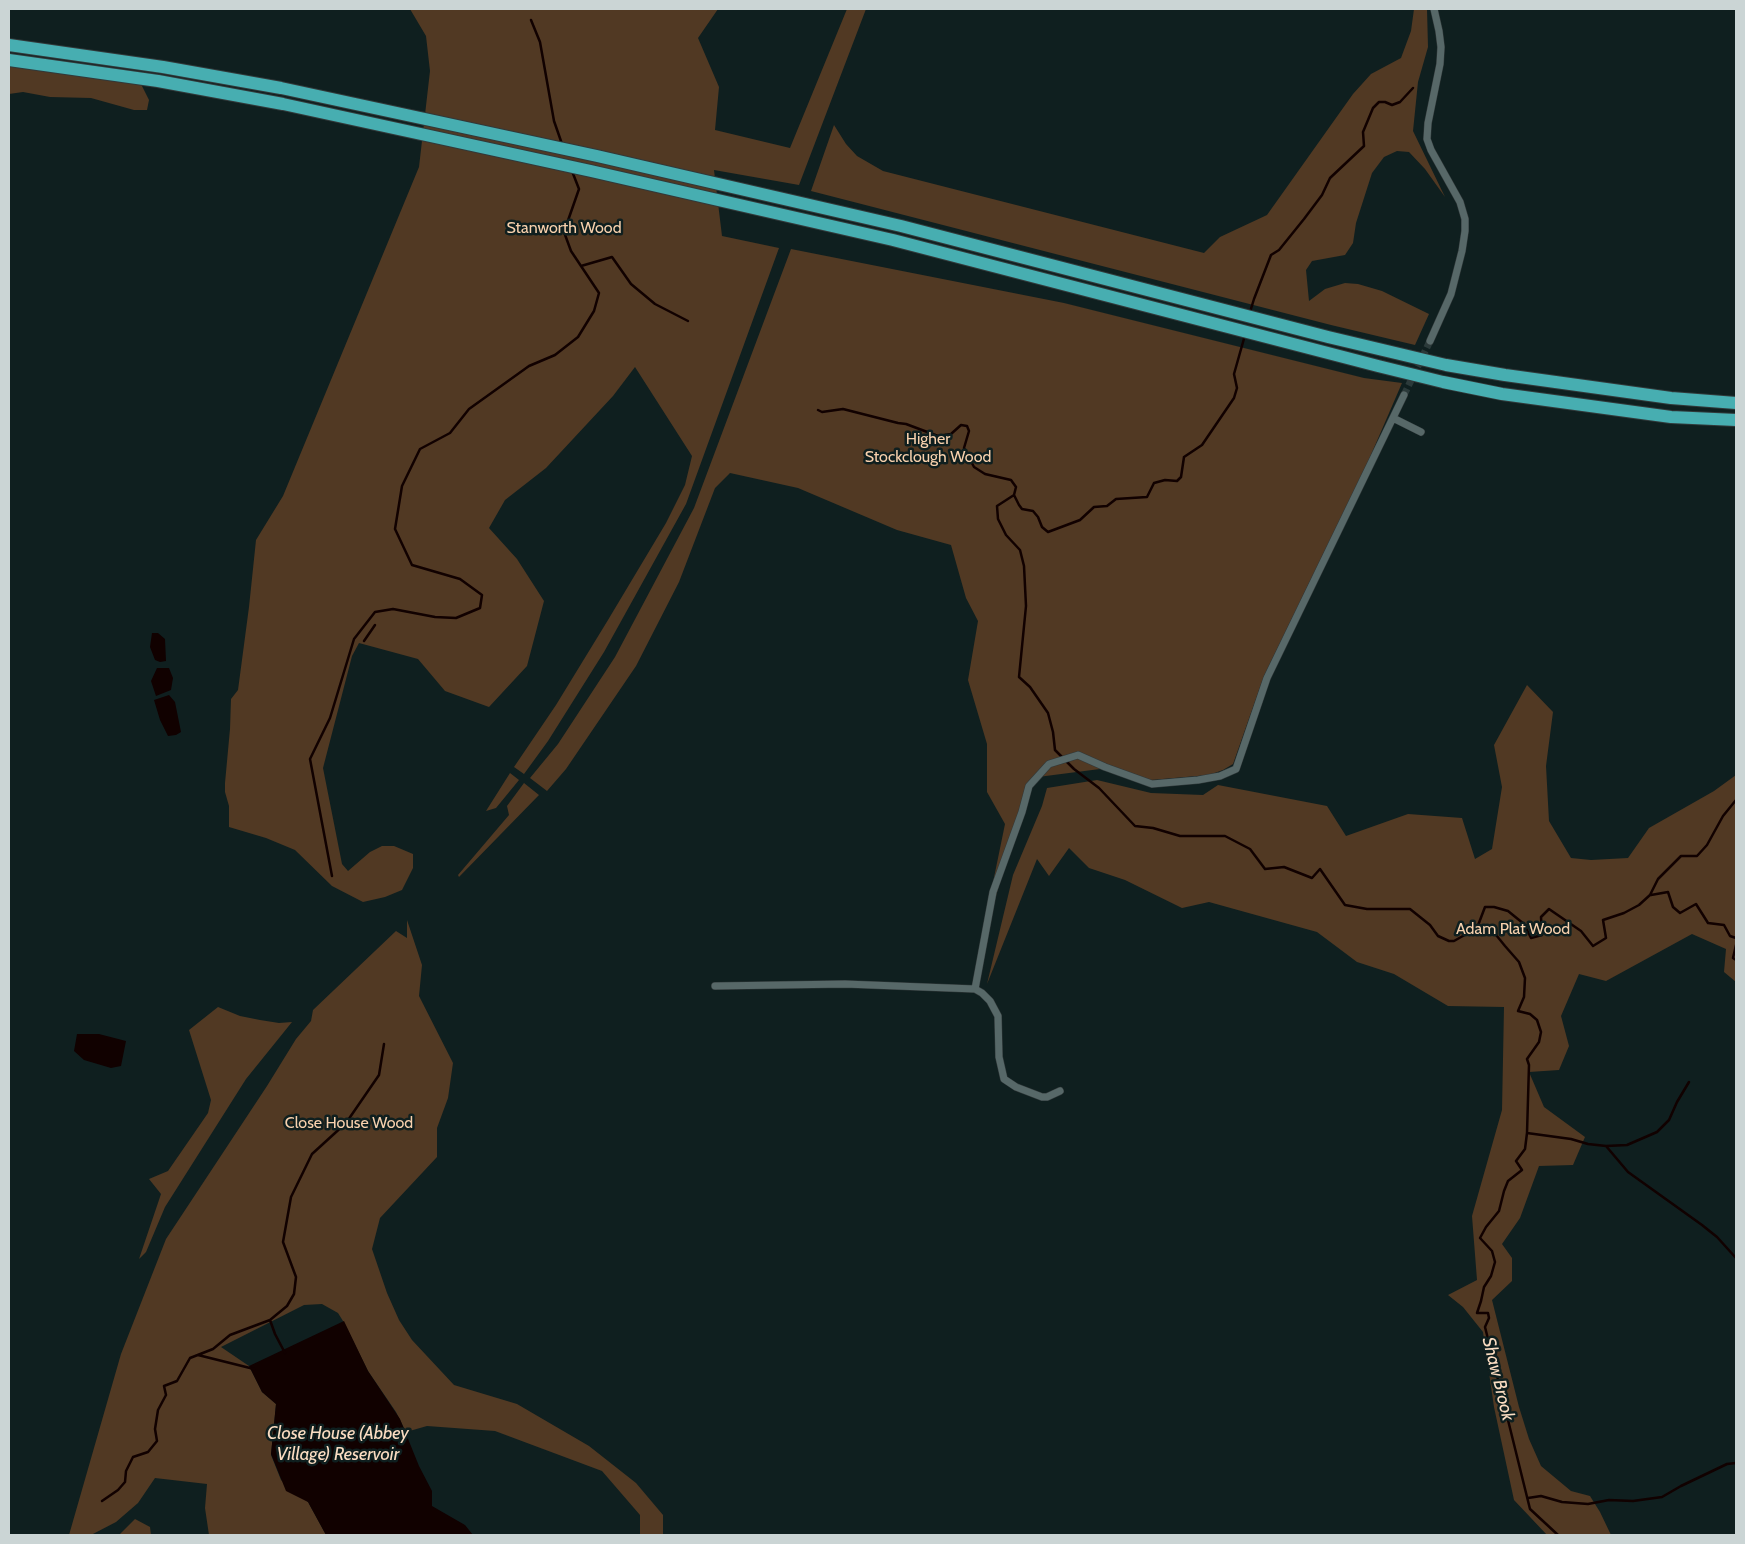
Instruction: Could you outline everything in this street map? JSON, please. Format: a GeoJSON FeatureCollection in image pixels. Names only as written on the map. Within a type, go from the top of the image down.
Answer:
{"type":"FeatureCollection","features":[{"type":"Feature","properties":{"kind":"highway"},"geometry":{"type":"LineString","coordinates":[[9,45],[281,88],[727,186],[901,226],[1328,337],[1446,365],[1671,398],[1736,403]]}},
{"type":"Feature","properties":{"kind":"highway"},"geometry":{"type":"LineString","coordinates":[[9,60],[158,81],[283,104],[723,201],[893,240],[1378,366],[1502,394],[1671,417],[1736,420]]}},
{"type":"Feature","properties":{"kind":"street"},"geometry":{"type":"LineString","coordinates":[[1430,341],[1451,294],[1465,231],[1465,219],[1460,202],[1430,150],[1427,139],[1429,113],[1440,55],[1439,31],[1434,9]]}},
{"type":"Feature","properties":{"kind":"street"},"geometry":{"type":"LineString","coordinates":[[975,989],[993,892],[1022,812],[1028,786],[1049,764],[1078,755],[1152,784],[1198,780],[1220,776],[1236,769],[1267,678],[1404,395]]}},
{"type":"Feature","properties":{"kind":"street"},"geometry":{"type":"LineString","coordinates":[[1394,418],[1421,432]]}},
{"type":"Feature","properties":{"kind":"street"},"geometry":{"type":"LineString","coordinates":[[715,986],[845,984],[975,989],[990,1001],[998,1016],[999,1057],[1004,1079],[1016,1087],[1042,1097],[1047,1097],[1060,1091]]}},
{"type":"Feature","properties":{"kind":"green space","name":"Stanworth Wood"},"geometry":{"type":"Polygon","coordinates":[[[410,9],[718,9],[698,38],[719,87],[715,130],[790,148],[847,9],[866,9],[799,185],[714,170],[722,236],[779,248],[686,504],[604,652],[548,741],[524,774],[514,767],[556,705],[608,620],[666,523],[685,485],[692,456],[635,367],[613,396],[546,468],[505,500],[489,528],[517,559],[544,601],[527,666],[489,707],[445,691],[418,659],[359,643],[352,656],[323,768],[342,864],[348,871],[370,852],[382,846],[394,846],[413,854],[413,868],[402,890],[385,897],[363,902],[332,886],[295,850],[266,838],[229,827],[229,806],[225,792],[225,783],[231,699],[238,690],[256,540],[283,496],[419,167],[430,71],[426,36],[410,9]]]}},
{"type":"Feature","properties":{"kind":"green space"},"geometry":{"type":"Polygon","coordinates":[[[1414,9],[1427,9],[1428,47],[1418,82],[1413,131],[1445,197],[1425,169],[1409,152],[1397,151],[1384,157],[1372,173],[1356,223],[1353,243],[1345,255],[1312,261],[1306,270],[1309,301],[1325,289],[1345,283],[1358,284],[1382,291],[1429,314],[1415,345],[811,191],[834,125],[846,144],[857,156],[883,171],[1204,253],[1220,237],[1267,215],[1353,94],[1371,74],[1401,58],[1411,31],[1414,9]]]}},
{"type":"Feature","properties":{"kind":"green space"},"geometry":{"type":"Polygon","coordinates":[[[9,64],[140,82],[149,100],[147,110],[134,110],[91,98],[50,97],[23,92],[9,94],[9,64]]]}},
{"type":"Feature","properties":{"kind":"green space","name":"Higher Stockclough Wood"},"geometry":{"type":"Polygon","coordinates":[[[791,249],[1064,303],[1364,378],[1402,383],[1367,464],[1264,676],[1233,764],[1209,775],[1151,780],[1100,769],[1038,777],[1025,794],[975,970],[1005,824],[987,792],[987,744],[968,680],[978,621],[966,598],[951,545],[897,530],[798,488],[730,473],[715,488],[679,582],[636,666],[566,769],[547,791],[530,778],[558,744],[615,657],[694,508],[791,249]]]}},
{"type":"Feature","properties":{"kind":"green space","name":"Adam Plat Wood"},"geometry":{"type":"Polygon","coordinates":[[[1527,685],[1553,712],[1546,766],[1549,821],[1571,858],[1591,860],[1628,858],[1649,828],[1714,791],[1736,775],[1736,982],[1724,972],[1726,949],[1692,934],[1606,981],[1579,974],[1561,1016],[1569,1046],[1559,1070],[1529,1072],[1544,1107],[1585,1137],[1573,1165],[1539,1166],[1520,1218],[1502,1244],[1512,1258],[1512,1281],[1492,1300],[1519,1407],[1529,1439],[1541,1466],[1571,1491],[1590,1496],[1611,1535],[1547,1535],[1514,1500],[1494,1407],[1483,1332],[1463,1307],[1448,1295],[1477,1280],[1472,1216],[1502,1110],[1504,1007],[1448,1006],[1394,974],[1357,962],[1317,932],[1209,902],[1182,908],[1125,880],[1089,868],[1069,848],[1049,876],[1037,859],[987,984],[1013,875],[1042,806],[1047,788],[1097,780],[1151,793],[1203,795],[1218,785],[1327,806],[1346,836],[1408,814],[1462,818],[1475,859],[1492,849],[1502,787],[1494,745],[1527,685]]]}},
{"type":"Feature","properties":{"kind":"green space"},"geometry":{"type":"Polygon","coordinates":[[[510,773],[519,780],[496,808],[486,811],[510,773]]]}},
{"type":"Feature","properties":{"kind":"green space"},"geometry":{"type":"Polygon","coordinates":[[[524,783],[539,795],[459,877],[458,875],[509,815],[507,806],[524,783]]]}},
{"type":"Feature","properties":{"kind":"green space","name":"Close House Wood"},"geometry":{"type":"Polygon","coordinates":[[[407,920],[422,965],[419,996],[453,1063],[448,1098],[437,1128],[437,1157],[380,1218],[372,1249],[387,1293],[399,1320],[412,1340],[454,1385],[517,1404],[589,1446],[636,1483],[663,1515],[663,1535],[640,1535],[640,1515],[602,1471],[495,1431],[427,1426],[406,1432],[396,1412],[368,1371],[338,1313],[322,1304],[304,1305],[221,1347],[249,1366],[262,1392],[276,1404],[271,1455],[281,1480],[308,1502],[326,1535],[209,1535],[205,1508],[207,1484],[155,1478],[138,1503],[116,1522],[91,1535],[69,1535],[121,1354],[166,1239],[296,1039],[311,1021],[313,1010],[396,931],[407,938],[407,920]]]}},
{"type":"Feature","properties":{"kind":"green space"},"geometry":{"type":"Polygon","coordinates":[[[218,1007],[240,1016],[279,1023],[292,1022],[246,1079],[165,1207],[146,1252],[139,1259],[161,1194],[149,1179],[168,1171],[208,1113],[211,1100],[189,1030],[218,1007]]]}},
{"type":"Feature","properties":{"kind":"green space"},"geometry":{"type":"Polygon","coordinates":[[[135,1519],[150,1527],[151,1535],[119,1535],[135,1519]]]}},
{"type":"Feature","properties":{"kind":"water"},"geometry":{"type":"Polygon","coordinates":[[[152,633],[158,633],[165,639],[166,661],[160,662],[155,660],[150,647],[152,633]]]}},
{"type":"Feature","properties":{"kind":"water"},"geometry":{"type":"Polygon","coordinates":[[[157,668],[169,668],[173,678],[171,690],[156,696],[151,681],[157,668]]]}},
{"type":"Feature","properties":{"kind":"water"},"geometry":{"type":"Polygon","coordinates":[[[169,695],[175,702],[181,732],[168,736],[160,720],[154,700],[169,695]]]}},
{"type":"Feature","properties":{"kind":"water"},"geometry":{"type":"Polygon","coordinates":[[[77,1034],[99,1034],[126,1041],[121,1066],[111,1068],[84,1060],[74,1051],[77,1034]]]}},
{"type":"Feature","properties":{"kind":"water","name":"Close House (Abbey Village) Reservoir"},"geometry":{"type":"Polygon","coordinates":[[[344,1321],[368,1371],[400,1419],[419,1466],[432,1491],[432,1506],[465,1525],[473,1535],[326,1535],[308,1502],[286,1491],[271,1454],[276,1404],[262,1392],[249,1366],[344,1321]]]}},
{"type":"Feature","properties":{"kind":"waterway"},"geometry":{"type":"LineString","coordinates":[[531,20],[540,42],[554,121],[562,144]]}},
{"type":"Feature","properties":{"kind":"waterway"},"geometry":{"type":"LineString","coordinates":[[1250,312],[1271,255],[1279,250],[1304,219],[1322,195],[1330,178],[1364,146],[1363,132],[1373,108],[1379,102],[1392,105],[1400,102],[1413,88]]}},
{"type":"Feature","properties":{"kind":"waterway"},"geometry":{"type":"LineString","coordinates":[[332,876],[310,759],[330,718],[354,639],[375,612],[393,609],[435,617],[456,618],[480,608],[482,595],[460,579],[412,565],[395,529],[402,486],[420,449],[450,433],[469,409],[529,366],[555,355],[578,337],[594,311],[599,293],[571,251],[564,232],[579,189],[572,171]]}},
{"type":"Feature","properties":{"kind":"waterway"},"geometry":{"type":"LineString","coordinates":[[581,266],[612,257],[631,284],[655,304],[688,321]]}},
{"type":"Feature","properties":{"kind":"waterway"},"geometry":{"type":"LineString","coordinates":[[818,410],[822,412],[843,409],[906,424],[938,436],[951,434],[961,425],[967,426],[969,431],[964,448],[974,467],[985,474],[1011,480],[1016,487],[1014,495],[1019,505],[1022,509],[1033,511],[1042,527],[1048,532],[1080,520],[1094,507],[1107,506],[1116,499],[1147,497],[1154,483],[1165,480],[1177,481],[1181,477],[1184,457],[1202,445],[1234,398],[1237,388],[1234,374],[1245,335]]}},
{"type":"Feature","properties":{"kind":"waterway"},"geometry":{"type":"LineString","coordinates":[[1014,495],[997,506],[998,519],[1006,535],[1020,550],[1024,566],[1026,606],[1019,677],[1030,687],[1048,713],[1055,750],[1074,769],[1099,788],[1135,826],[1153,828],[1180,836],[1225,836],[1250,849],[1265,869],[1284,867],[1312,878],[1320,869],[1345,905],[1367,909],[1410,909],[1430,925],[1438,936],[1449,941],[1454,941],[1477,928]]}},
{"type":"Feature","properties":{"kind":"waterway"},"geometry":{"type":"LineString","coordinates":[[364,641],[375,625]]}},
{"type":"Feature","properties":{"kind":"waterway"},"geometry":{"type":"LineString","coordinates":[[1477,928],[1485,907],[1494,907],[1508,911],[1524,924],[1531,938],[1542,935],[1541,917],[1549,909],[1581,931],[1593,946],[1606,938],[1603,920],[1624,913],[1639,905],[1650,895],[1658,879],[1681,856],[1697,856],[1707,845],[1723,816],[1736,800]]}},
{"type":"Feature","properties":{"kind":"waterway"},"geometry":{"type":"LineString","coordinates":[[1651,895],[1668,892],[1673,907],[1680,913],[1696,904],[1708,923],[1724,925],[1730,936],[1736,938]]}},
{"type":"Feature","properties":{"kind":"waterway","name":"Shaw Brook"},"geometry":{"type":"LineString","coordinates":[[1477,928],[1492,930],[1519,962],[1525,978],[1524,997],[1518,1011],[1530,1014],[1537,1020],[1541,1032],[1539,1042],[1527,1059],[1529,1065],[1527,1133],[1525,1149],[1516,1161],[1522,1170],[1508,1181],[1499,1211],[1480,1238],[1492,1251],[1495,1262],[1491,1276],[1484,1287],[1477,1313],[1488,1313],[1489,1318],[1485,1327],[1530,1509],[1558,1535]]}},
{"type":"Feature","properties":{"kind":"waterway"},"geometry":{"type":"LineString","coordinates":[[1736,945],[1733,958],[1736,960]]}},
{"type":"Feature","properties":{"kind":"waterway"},"geometry":{"type":"LineString","coordinates":[[285,1353],[270,1320],[287,1306],[294,1294],[296,1277],[283,1242],[291,1197],[312,1154],[346,1123],[379,1075],[384,1044]]}},
{"type":"Feature","properties":{"kind":"waterway"},"geometry":{"type":"LineString","coordinates":[[1527,1133],[1571,1139],[1588,1144],[1606,1146],[1627,1145],[1657,1132],[1669,1120],[1689,1082]]}},
{"type":"Feature","properties":{"kind":"waterway"},"geometry":{"type":"LineString","coordinates":[[1606,1146],[1628,1172],[1702,1225],[1717,1237],[1736,1258]]}},
{"type":"Feature","properties":{"kind":"waterway"},"geometry":{"type":"LineString","coordinates":[[102,1501],[118,1490],[125,1482],[126,1471],[133,1457],[148,1452],[157,1441],[155,1429],[158,1410],[166,1395],[164,1386],[177,1381],[190,1358],[213,1349],[230,1335],[270,1320]]}},
{"type":"Feature","properties":{"kind":"waterway"},"geometry":{"type":"LineString","coordinates":[[198,1355],[254,1369]]}},
{"type":"Feature","properties":{"kind":"waterway"},"geometry":{"type":"LineString","coordinates":[[1528,1498],[1541,1496],[1562,1502],[1588,1504],[1609,1500],[1633,1501],[1662,1497],[1727,1464],[1736,1463]]}},
{"type":"Feature","properties":{"kind":"tunnel"},"geometry":{"type":"LineString","coordinates":[[1404,395],[1430,341]]}}]}
